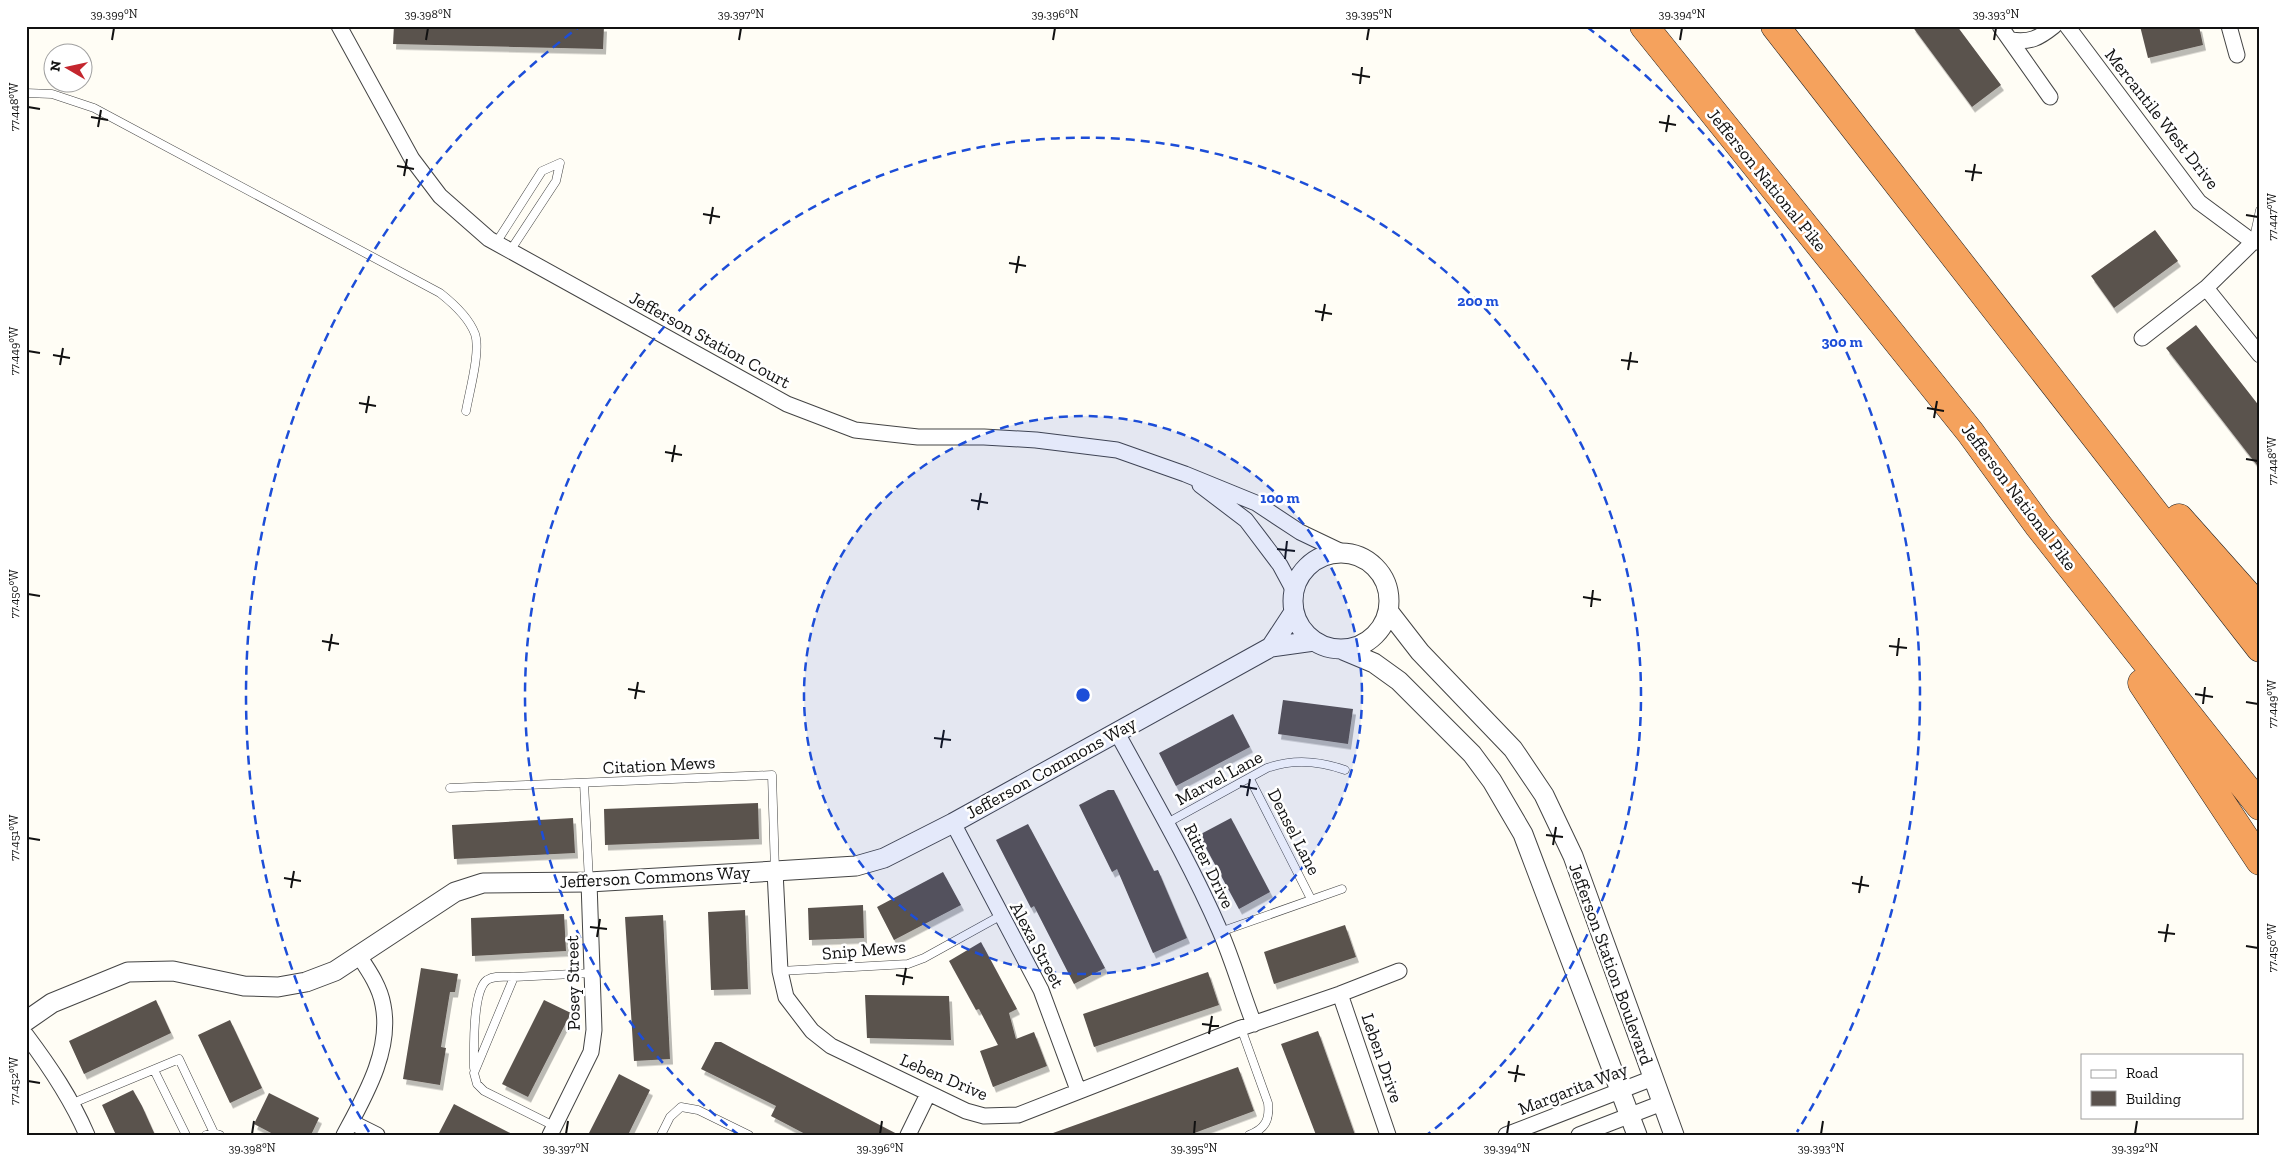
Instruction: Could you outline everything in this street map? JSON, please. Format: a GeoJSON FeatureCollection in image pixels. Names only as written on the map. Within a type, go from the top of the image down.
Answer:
{"type":"FeatureCollection","features":[{"type":"Feature","properties":{"kind":"highway","name":"Jefferson National Pike"},"geometry":{"type":"LineString","coordinates":[[1644,26],[1970,432],[2038,525],[2260,806]]}},
{"type":"Feature","properties":{"kind":"highway"},"geometry":{"type":"LineString","coordinates":[[1775,26],[2260,648]]}},
{"type":"Feature","properties":{"kind":"highway"},"geometry":{"type":"LineString","coordinates":[[2001,318],[2260,609]]}},
{"type":"Feature","properties":{"kind":"highway"},"geometry":{"type":"LineString","coordinates":[[2038,525],[2260,861]]}},
{"type":"Feature","properties":{"kind":"street","name":"Jefferson Station Court"},"geometry":{"type":"LineString","coordinates":[[339,26],[412,159],[440,196],[496,243],[787,404],[855,430],[918,437],[984,437],[1036,440],[1117,450],[1256,502],[1300,532],[1344,552]]}},
{"type":"Feature","properties":{"kind":"street"},"geometry":{"type":"LineString","coordinates":[[2000,26],[2050,97]]}},
{"type":"Feature","properties":{"kind":"street"},"geometry":{"type":"LineString","coordinates":[[2010,40],[2023,42],[2037,39],[2054,26]]}},
{"type":"Feature","properties":{"kind":"street","name":"Mercantile West Drive"},"geometry":{"type":"LineString","coordinates":[[2067,26],[2199,202],[2256,242]]}},
{"type":"Feature","properties":{"kind":"street"},"geometry":{"type":"LineString","coordinates":[[2229,26],[2237,54]]}},
{"type":"Feature","properties":{"kind":"street"},"geometry":{"type":"LineString","coordinates":[[2142,338],[2206,288],[2256,242]]}},
{"type":"Feature","properties":{"kind":"street"},"geometry":{"type":"LineString","coordinates":[[2206,288],[2260,354]]}},
{"type":"Feature","properties":{"kind":"street","name":"Jefferson Station Court"},"geometry":{"type":"LineString","coordinates":[[1185,474],[1246,520],[1280,565],[1294,591]]}},
{"type":"Feature","properties":{"kind":"street"},"geometry":{"type":"LineString","coordinates":[[1344,552],[1361,557],[1373,564],[1382,574],[1388,587],[1389,612],[1383,627],[1372,639],[1358,647],[1343,650],[1328,648],[1314,641],[1305,633],[1294,612],[1294,591],[1299,578],[1307,567],[1318,559],[1330,554],[1344,552]]}},
{"type":"Feature","properties":{"kind":"street","name":"Jefferson Commons Way"},"geometry":{"type":"LineString","coordinates":[[1270,647],[1294,612]]}},
{"type":"Feature","properties":{"kind":"street","name":"Jefferson Station Boulevard"},"geometry":{"type":"LineString","coordinates":[[1389,612],[1420,652],[1513,749],[1544,795],[1573,856],[1674,1135]]}},
{"type":"Feature","properties":{"kind":"street","name":"Jefferson Commons Way"},"geometry":{"type":"LineString","coordinates":[[26,1021],[52,1003],[128,972],[173,971],[244,986],[278,987],[306,982],[335,971],[360,956],[431,906],[455,892],[483,883],[589,882],[776,871],[856,866],[884,858],[953,823],[1270,647],[1314,641]]}},
{"type":"Feature","properties":{"kind":"street","name":"Jefferson Station Boulevard"},"geometry":{"type":"LineString","coordinates":[[1343,650],[1374,663],[1399,681],[1472,754],[1492,781],[1523,834],[1637,1135]]}},
{"type":"Feature","properties":{"kind":"street","name":"Ritter Drive"},"geometry":{"type":"LineString","coordinates":[[1116,731],[1167,823],[1220,932],[1247,1026]]}},
{"type":"Feature","properties":{"kind":"street","name":"Alexa Street"},"geometry":{"type":"LineString","coordinates":[[953,823],[1046,1002],[1078,1090]]}},
{"type":"Feature","properties":{"kind":"street","name":"Leben Drive"},"geometry":{"type":"LineString","coordinates":[[776,871],[780,971],[786,997],[812,1032],[831,1046],[928,1094],[966,1111],[984,1116],[1018,1115],[1078,1090],[1247,1026],[1340,994],[1399,971]]}},
{"type":"Feature","properties":{"kind":"street","name":"Posey Street"},"geometry":{"type":"LineString","coordinates":[[552,1130],[591,1052],[594,1030],[589,882]]}},
{"type":"Feature","properties":{"kind":"street"},"geometry":{"type":"LineString","coordinates":[[360,956],[376,984],[383,1004],[383,1041],[374,1076],[348,1128],[377,1135]]}},
{"type":"Feature","properties":{"kind":"street","name":"Leben Drive"},"geometry":{"type":"LineString","coordinates":[[1340,994],[1388,1135]]}},
{"type":"Feature","properties":{"kind":"street"},"geometry":{"type":"LineString","coordinates":[[26,1035],[53,1071],[73,1103],[87,1135]]}},
{"type":"Feature","properties":{"kind":"street","name":"Margarita Way"},"geometry":{"type":"LineString","coordinates":[[1506,1135],[1653,1078]]}},
{"type":"Feature","properties":{"kind":"street"},"geometry":{"type":"LineString","coordinates":[[908,1135],[928,1094]]}},
{"type":"Feature","properties":{"kind":"street"},"geometry":{"type":"LineString","coordinates":[[1579,1135],[1662,1103]]}},
{"type":"Feature","properties":{"kind":"lane"},"geometry":{"type":"LineString","coordinates":[[26,93],[52,94],[94,108],[440,293],[464,316],[476,336],[475,355],[466,411]]}},
{"type":"Feature","properties":{"kind":"lane"},"geometry":{"type":"LineString","coordinates":[[496,243],[542,171],[560,163],[556,181],[510,251]]}},
{"type":"Feature","properties":{"kind":"lane"},"geometry":{"type":"LineString","coordinates":[[2256,242],[2260,210]]}},
{"type":"Feature","properties":{"kind":"lane","name":"Marvel Lane"},"geometry":{"type":"LineString","coordinates":[[1167,823],[1267,768],[1283,762],[1332,765],[1345,770]]}},
{"type":"Feature","properties":{"kind":"lane","name":"Citation Mews"},"geometry":{"type":"LineString","coordinates":[[450,788],[772,775],[776,871]]}},
{"type":"Feature","properties":{"kind":"lane","name":"Densel Lane"},"geometry":{"type":"LineString","coordinates":[[1250,779],[1311,899]]}},
{"type":"Feature","properties":{"kind":"lane"},"geometry":{"type":"LineString","coordinates":[[584,783],[589,882]]}},
{"type":"Feature","properties":{"kind":"lane"},"geometry":{"type":"LineString","coordinates":[[1220,932],[1342,889]]}},
{"type":"Feature","properties":{"kind":"lane","name":"Snip Mews"},"geometry":{"type":"LineString","coordinates":[[780,971],[908,964],[924,958],[1000,916]]}},
{"type":"Feature","properties":{"kind":"lane"},"geometry":{"type":"LineString","coordinates":[[552,1130],[484,1092],[477,1084],[474,1073],[474,1032],[479,996],[485,982],[493,977],[592,973]]}},
{"type":"Feature","properties":{"kind":"lane"},"geometry":{"type":"LineString","coordinates":[[474,1073],[514,977]]}},
{"type":"Feature","properties":{"kind":"lane"},"geometry":{"type":"LineString","coordinates":[[1247,1026],[1268,1103],[1269,1114],[1266,1124],[1258,1131],[1249,1135]]}},
{"type":"Feature","properties":{"kind":"lane"},"geometry":{"type":"LineString","coordinates":[[73,1103],[179,1058],[213,1134]]}},
{"type":"Feature","properties":{"kind":"lane"},"geometry":{"type":"LineString","coordinates":[[154,1070],[186,1135]]}},
{"type":"Feature","properties":{"kind":"lane"},"geometry":{"type":"LineString","coordinates":[[661,1135],[675,1111],[681,1107],[690,1107],[749,1135]]}},
{"type":"Feature","properties":{"kind":"building"},"geometry":{"type":"Polygon","coordinates":[[[394,26],[604,26],[603,49],[393,44],[394,26]]]}},
{"type":"Feature","properties":{"kind":"building"},"geometry":{"type":"Polygon","coordinates":[[[1912,26],[1957,26],[2001,85],[1972,107],[1912,26]]]}},
{"type":"Feature","properties":{"kind":"building"},"geometry":{"type":"Polygon","coordinates":[[[2140,26],[2199,26],[2203,45],[2148,58],[2140,26]]]}},
{"type":"Feature","properties":{"kind":"building"},"geometry":{"type":"Polygon","coordinates":[[[2155,230],[2178,261],[2114,308],[2091,276],[2155,230]]]}},
{"type":"Feature","properties":{"kind":"building"},"geometry":{"type":"Polygon","coordinates":[[[2196,325],[2260,407],[2260,469],[2166,348],[2196,325]]]}},
{"type":"Feature","properties":{"kind":"building"},"geometry":{"type":"Polygon","coordinates":[[[1283,700],[1353,709],[1348,744],[1278,734],[1283,700]]]}},
{"type":"Feature","properties":{"kind":"building"},"geometry":{"type":"Polygon","coordinates":[[[1233,714],[1250,747],[1176,786],[1159,753],[1233,714]]]}},
{"type":"Feature","properties":{"kind":"building"},"geometry":{"type":"Polygon","coordinates":[[[1108,790],[1114,790],[1154,871],[1158,870],[1187,938],[1153,953],[1117,869],[1112,872],[1079,805],[1108,790]]]}},
{"type":"Feature","properties":{"kind":"building"},"geometry":{"type":"Polygon","coordinates":[[[758,803],[759,839],[605,845],[604,809],[758,803]]]}},
{"type":"Feature","properties":{"kind":"building"},"geometry":{"type":"Polygon","coordinates":[[[573,818],[575,853],[454,859],[452,825],[573,818]]]}},
{"type":"Feature","properties":{"kind":"building"},"geometry":{"type":"Polygon","coordinates":[[[1231,818],[1270,892],[1239,909],[1199,835],[1231,818]]]}},
{"type":"Feature","properties":{"kind":"building"},"geometry":{"type":"Polygon","coordinates":[[[1028,824],[1105,968],[1074,984],[1034,906],[1031,908],[996,840],[1028,824]]]}},
{"type":"Feature","properties":{"kind":"building"},"geometry":{"type":"Polygon","coordinates":[[[943,872],[961,905],[894,940],[877,907],[943,872]]]}},
{"type":"Feature","properties":{"kind":"building"},"geometry":{"type":"Polygon","coordinates":[[[863,905],[864,938],[809,940],[808,908],[863,905]]]}},
{"type":"Feature","properties":{"kind":"building"},"geometry":{"type":"Polygon","coordinates":[[[745,910],[748,989],[711,990],[708,912],[745,910]]]}},
{"type":"Feature","properties":{"kind":"building"},"geometry":{"type":"Polygon","coordinates":[[[564,914],[566,951],[472,956],[471,918],[564,914]]]}},
{"type":"Feature","properties":{"kind":"building"},"geometry":{"type":"Polygon","coordinates":[[[663,915],[670,1059],[634,1061],[625,917],[663,915]]]}},
{"type":"Feature","properties":{"kind":"building"},"geometry":{"type":"Polygon","coordinates":[[[1345,925],[1356,957],[1274,984],[1264,952],[1345,925]]]}},
{"type":"Feature","properties":{"kind":"building"},"geometry":{"type":"Polygon","coordinates":[[[981,942],[1017,1009],[1009,1013],[1016,1039],[1034,1032],[1047,1066],[993,1087],[980,1051],[998,1045],[979,1009],[976,1010],[949,961],[981,942]]]}},
{"type":"Feature","properties":{"kind":"building"},"geometry":{"type":"Polygon","coordinates":[[[421,968],[458,974],[455,992],[450,992],[441,1047],[446,1048],[440,1085],[403,1079],[421,968]]]}},
{"type":"Feature","properties":{"kind":"building"},"geometry":{"type":"Polygon","coordinates":[[[1208,972],[1219,1005],[1094,1047],[1083,1014],[1208,972]]]}},
{"type":"Feature","properties":{"kind":"building"},"geometry":{"type":"Polygon","coordinates":[[[865,995],[949,996],[951,1040],[867,1038],[865,995]]]}},
{"type":"Feature","properties":{"kind":"building"},"geometry":{"type":"Polygon","coordinates":[[[156,1000],[171,1033],[84,1074],[69,1041],[156,1000]]]}},
{"type":"Feature","properties":{"kind":"building"},"geometry":{"type":"Polygon","coordinates":[[[544,1000],[571,1013],[528,1097],[502,1084],[544,1000]]]}},
{"type":"Feature","properties":{"kind":"building"},"geometry":{"type":"Polygon","coordinates":[[[230,1020],[262,1088],[230,1103],[198,1035],[230,1020]]]}},
{"type":"Feature","properties":{"kind":"building"},"geometry":{"type":"Polygon","coordinates":[[[1318,1031],[1355,1135],[1316,1135],[1281,1044],[1318,1031]]]}},
{"type":"Feature","properties":{"kind":"building"},"geometry":{"type":"Polygon","coordinates":[[[715,1042],[721,1042],[899,1135],[807,1135],[771,1116],[776,1106],[701,1069],[715,1042]]]}},
{"type":"Feature","properties":{"kind":"building"},"geometry":{"type":"Polygon","coordinates":[[[1238,1067],[1254,1111],[1189,1135],[1054,1135],[1053,1133],[1238,1067]]]}},
{"type":"Feature","properties":{"kind":"building"},"geometry":{"type":"Polygon","coordinates":[[[619,1074],[650,1090],[628,1135],[588,1135],[619,1074]]]}},
{"type":"Feature","properties":{"kind":"building"},"geometry":{"type":"Polygon","coordinates":[[[133,1090],[155,1135],[116,1135],[102,1105],[133,1090]]]}},
{"type":"Feature","properties":{"kind":"building"},"geometry":{"type":"Polygon","coordinates":[[[269,1093],[319,1118],[311,1135],[275,1135],[254,1124],[269,1093]]]}},
{"type":"Feature","properties":{"kind":"building"},"geometry":{"type":"Polygon","coordinates":[[[454,1104],[475,1115],[514,1135],[438,1135],[454,1104]]]}}]}
